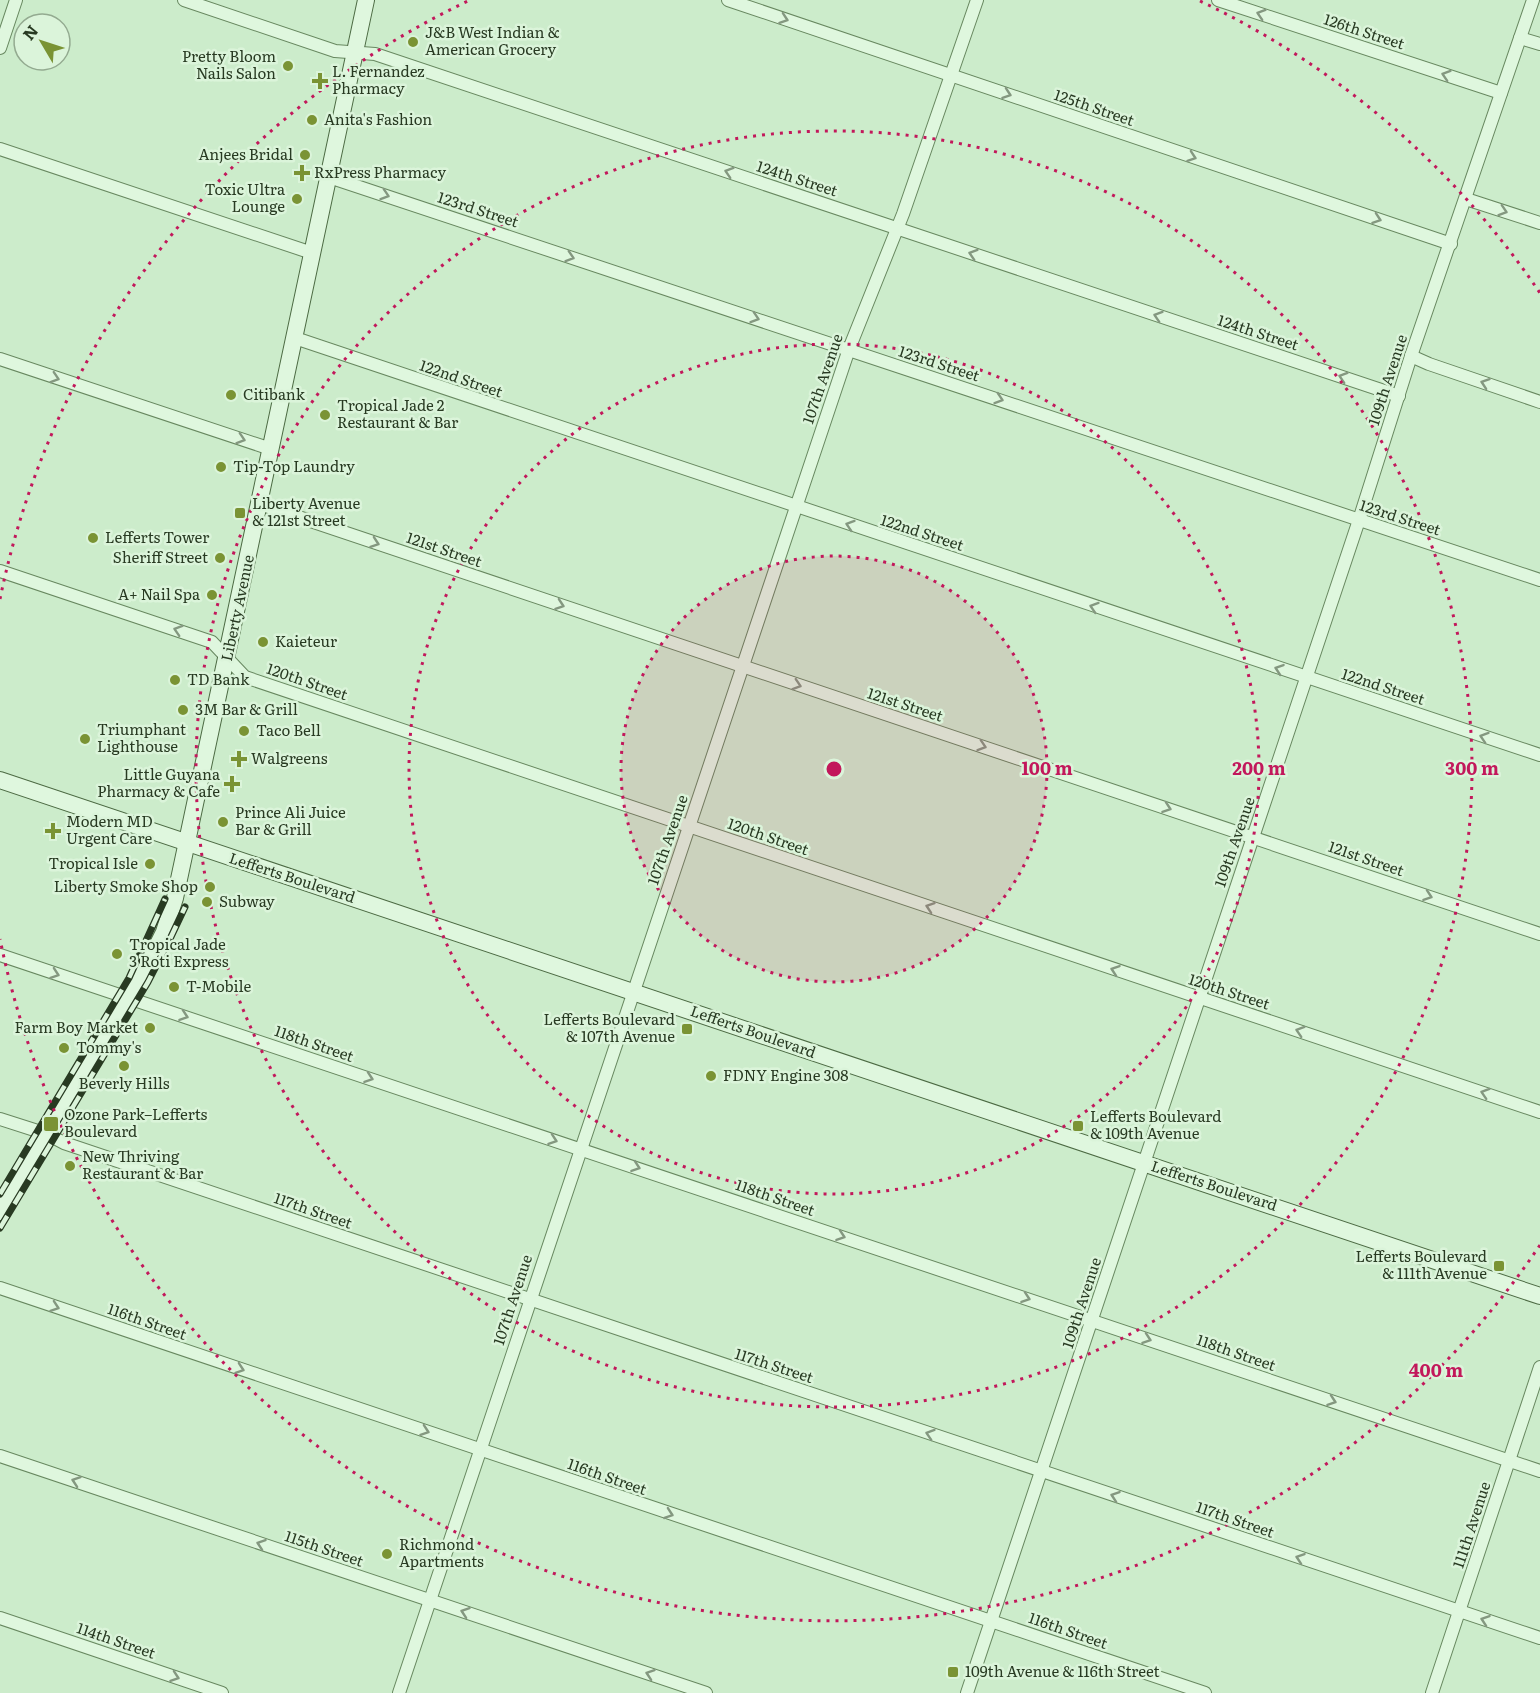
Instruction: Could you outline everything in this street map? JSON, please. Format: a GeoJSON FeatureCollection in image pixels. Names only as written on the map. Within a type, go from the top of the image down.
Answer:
{"type":"FeatureCollection","features":[{"type":"Feature","properties":{"kind":"street"},"geometry":{"type":"LineString","coordinates":[[0,48],[16,0]]}},
{"type":"Feature","properties":{"kind":"street","name":"124th Street"},"geometry":{"type":"LineString","coordinates":[[184,0],[335,51],[375,54],[1399,396]]}},
{"type":"Feature","properties":{"kind":"street","name":"Liberty Avenue"},"geometry":{"type":"LineString","coordinates":[[0,1212],[128,998],[164,932],[176,898],[366,0]]}},
{"type":"Feature","properties":{"kind":"street","name":"125th Street"},"geometry":{"type":"LineString","coordinates":[[728,0],[1451,244]]}},
{"type":"Feature","properties":{"kind":"street","name":"107th Avenue"},"geometry":{"type":"LineString","coordinates":[[399,1693],[849,349],[897,228],[977,0]]}},
{"type":"Feature","properties":{"kind":"street","name":"126th Street"},"geometry":{"type":"LineString","coordinates":[[1218,0],[1502,93]]}},
{"type":"Feature","properties":{"kind":"street","name":"109th Avenue"},"geometry":{"type":"LineString","coordinates":[[967,1693],[1359,520],[1411,356],[1533,0]]}},
{"type":"Feature","properties":{"kind":"street"},"geometry":{"type":"LineString","coordinates":[[1520,38],[1540,44]]}},
{"type":"Feature","properties":{"kind":"street"},"geometry":{"type":"LineString","coordinates":[[0,149],[312,253]]}},
{"type":"Feature","properties":{"kind":"street","name":"123rd Street"},"geometry":{"type":"LineString","coordinates":[[329,177],[1540,579]]}},
{"type":"Feature","properties":{"kind":"street"},"geometry":{"type":"LineString","coordinates":[[1466,199],[1540,223]]}},
{"type":"Feature","properties":{"kind":"street","name":"122nd Street"},"geometry":{"type":"LineString","coordinates":[[295,338],[1540,755]]}},
{"type":"Feature","properties":{"kind":"street"},"geometry":{"type":"LineString","coordinates":[[1411,356],[1540,402]]}},
{"type":"Feature","properties":{"kind":"street"},"geometry":{"type":"LineString","coordinates":[[0,359],[272,449]]}},
{"type":"Feature","properties":{"kind":"street","name":"121st Street"},"geometry":{"type":"LineString","coordinates":[[260,504],[1540,933]]}},
{"type":"Feature","properties":{"kind":"street","name":"120th Street"},"geometry":{"type":"LineString","coordinates":[[0,571],[212,642],[245,677],[1540,1112]]}},
{"type":"Feature","properties":{"kind":"street","name":"Lefferts Boulevard"},"geometry":{"type":"LineString","coordinates":[[0,780],[1540,1296]]}},
{"type":"Feature","properties":{"kind":"street","name":"118th Street"},"geometry":{"type":"LineString","coordinates":[[0,955],[1540,1471]]}},
{"type":"Feature","properties":{"kind":"street","name":"117th Street"},"geometry":{"type":"LineString","coordinates":[[0,1119],[47,1134],[64,1143],[529,1300],[1540,1638]]}},
{"type":"Feature","properties":{"kind":"street","name":"116th Street"},"geometry":{"type":"LineString","coordinates":[[0,1288],[1205,1693]]}},
{"type":"Feature","properties":{"kind":"street","name":"111th Avenue"},"geometry":{"type":"LineString","coordinates":[[1432,1693],[1540,1367]]}},
{"type":"Feature","properties":{"kind":"street","name":"115th Street"},"geometry":{"type":"LineString","coordinates":[[0,1456],[706,1693]]}},
{"type":"Feature","properties":{"kind":"street","name":"114th Street"},"geometry":{"type":"LineString","coordinates":[[0,1618],[222,1693]]}},
{"type":"Feature","properties":{"kind":"railway"},"geometry":{"type":"LineString","coordinates":[[0,1194],[129,978],[165,899]]}},
{"type":"Feature","properties":{"kind":"railway"},"geometry":{"type":"LineString","coordinates":[[0,1228],[148,982],[185,907]]}},
{"type":"Feature","properties":{"kind":"place","name":"J&B West Indian & American Grocery"},"geometry":{"type":"Point","coordinates":[413,42]}},
{"type":"Feature","properties":{"kind":"place","name":"Pretty Bloom Nails Salon"},"geometry":{"type":"Point","coordinates":[288,66]}},
{"type":"Feature","properties":{"kind":"place","name":"L. Fernandez Pharmacy"},"geometry":{"type":"Point","coordinates":[320,81]}},
{"type":"Feature","properties":{"kind":"place","name":"Anita's Fashion"},"geometry":{"type":"Point","coordinates":[312,120]}},
{"type":"Feature","properties":{"kind":"place","name":"Anjees Bridal"},"geometry":{"type":"Point","coordinates":[305,155]}},
{"type":"Feature","properties":{"kind":"place","name":"RxPress Pharmacy"},"geometry":{"type":"Point","coordinates":[302,173]}},
{"type":"Feature","properties":{"kind":"place","name":"Toxic Ultra Lounge"},"geometry":{"type":"Point","coordinates":[297,199]}},
{"type":"Feature","properties":{"kind":"place","name":"Citibank"},"geometry":{"type":"Point","coordinates":[231,395]}},
{"type":"Feature","properties":{"kind":"place","name":"Tropical Jade 2 Restaurant & Bar"},"geometry":{"type":"Point","coordinates":[325,415]}},
{"type":"Feature","properties":{"kind":"place","name":"Tip-Top Laundry"},"geometry":{"type":"Point","coordinates":[221,467]}},
{"type":"Feature","properties":{"kind":"place","name":"Liberty Avenue & 121st Street"},"geometry":{"type":"Point","coordinates":[240,513]}},
{"type":"Feature","properties":{"kind":"place","name":"Lefferts Tower"},"geometry":{"type":"Point","coordinates":[93,538]}},
{"type":"Feature","properties":{"kind":"place","name":"Sheriff Street"},"geometry":{"type":"Point","coordinates":[220,558]}},
{"type":"Feature","properties":{"kind":"place","name":"A+ Nail Spa"},"geometry":{"type":"Point","coordinates":[212,595]}},
{"type":"Feature","properties":{"kind":"place","name":"Kaieteur"},"geometry":{"type":"Point","coordinates":[263,642]}},
{"type":"Feature","properties":{"kind":"place","name":"TD Bank"},"geometry":{"type":"Point","coordinates":[175,680]}},
{"type":"Feature","properties":{"kind":"place","name":"3M Bar & Grill"},"geometry":{"type":"Point","coordinates":[183,710]}},
{"type":"Feature","properties":{"kind":"place","name":"Taco Bell"},"geometry":{"type":"Point","coordinates":[244,731]}},
{"type":"Feature","properties":{"kind":"place","name":"Triumphant Lighthouse"},"geometry":{"type":"Point","coordinates":[85,739]}},
{"type":"Feature","properties":{"kind":"place","name":"Walgreens"},"geometry":{"type":"Point","coordinates":[239,759]}},
{"type":"Feature","properties":{"kind":"place","name":"Little Guyana Pharmacy & Cafe"},"geometry":{"type":"Point","coordinates":[232,784]}},
{"type":"Feature","properties":{"kind":"place","name":"Prince Ali Juice Bar & Grill"},"geometry":{"type":"Point","coordinates":[223,822]}},
{"type":"Feature","properties":{"kind":"place","name":"Modern MD Urgent Care"},"geometry":{"type":"Point","coordinates":[53,831]}},
{"type":"Feature","properties":{"kind":"place","name":"Tropical Isle"},"geometry":{"type":"Point","coordinates":[150,864]}},
{"type":"Feature","properties":{"kind":"place","name":"Liberty Smoke Shop"},"geometry":{"type":"Point","coordinates":[210,887]}},
{"type":"Feature","properties":{"kind":"place","name":"Subway"},"geometry":{"type":"Point","coordinates":[207,902]}},
{"type":"Feature","properties":{"kind":"place","name":"Tropical Jade 3 Roti Express"},"geometry":{"type":"Point","coordinates":[117,954]}},
{"type":"Feature","properties":{"kind":"place","name":"T-Mobile"},"geometry":{"type":"Point","coordinates":[174,987]}},
{"type":"Feature","properties":{"kind":"place","name":"Farm Boy Market"},"geometry":{"type":"Point","coordinates":[150,1028]}},
{"type":"Feature","properties":{"kind":"place","name":"Lefferts Boulevard & 107th Avenue"},"geometry":{"type":"Point","coordinates":[687,1029]}},
{"type":"Feature","properties":{"kind":"place","name":"Tommy's"},"geometry":{"type":"Point","coordinates":[64,1048]}},
{"type":"Feature","properties":{"kind":"place","name":"Beverly Hills"},"geometry":{"type":"Point","coordinates":[124,1066]}},
{"type":"Feature","properties":{"kind":"place","name":"FDNY Engine 308"},"geometry":{"type":"Point","coordinates":[711,1076]}},
{"type":"Feature","properties":{"kind":"place","name":"Ozone Park–Lefferts Boulevard"},"geometry":{"type":"Point","coordinates":[51,1124]}},
{"type":"Feature","properties":{"kind":"place","name":"Lefferts Boulevard & 109th Avenue"},"geometry":{"type":"Point","coordinates":[1078,1126]}},
{"type":"Feature","properties":{"kind":"place","name":"New Thriving Restaurant & Bar"},"geometry":{"type":"Point","coordinates":[70,1166]}},
{"type":"Feature","properties":{"kind":"place","name":"Lefferts Boulevard & 111th Avenue"},"geometry":{"type":"Point","coordinates":[1499,1266]}},
{"type":"Feature","properties":{"kind":"place","name":"Richmond Apartments"},"geometry":{"type":"Point","coordinates":[387,1554]}},
{"type":"Feature","properties":{"kind":"place","name":"109th Avenue & 116th Street"},"geometry":{"type":"Point","coordinates":[953,1672]}}]}
